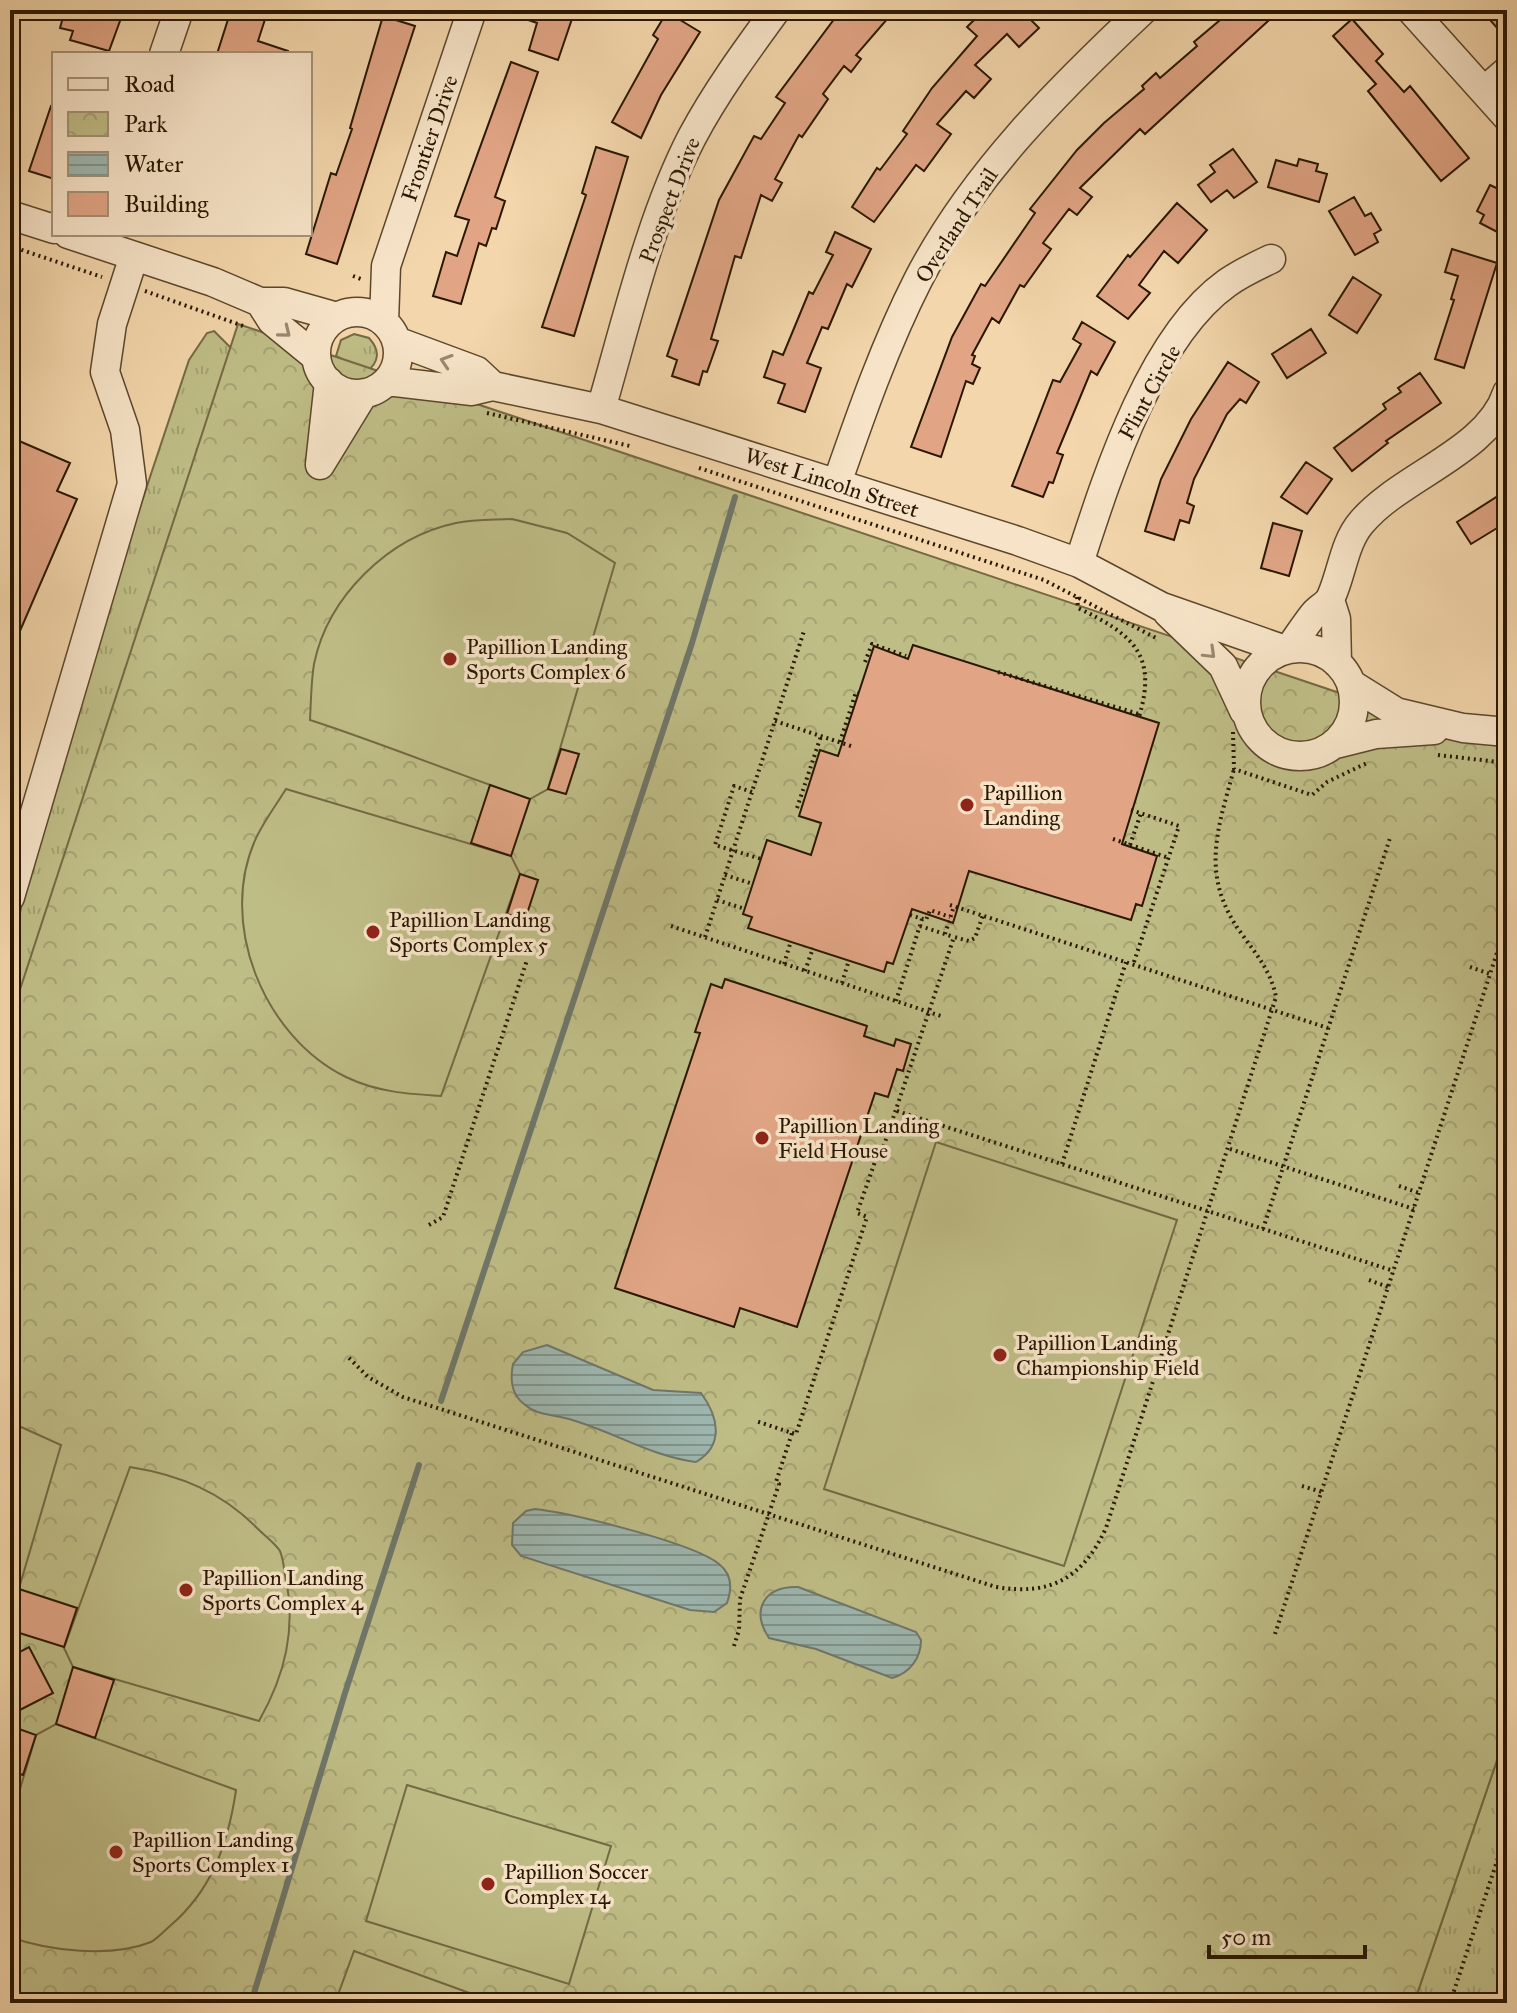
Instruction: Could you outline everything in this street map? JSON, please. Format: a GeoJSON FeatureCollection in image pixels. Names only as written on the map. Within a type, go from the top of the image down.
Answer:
{"type":"FeatureCollection","features":[{"type":"Feature","properties":{"kind":"street"},"geometry":{"type":"LineString","coordinates":[[165,52],[179,10]]}},
{"type":"Feature","properties":{"kind":"street","name":"Frontier Drive"},"geometry":{"type":"LineString","coordinates":[[342,315],[373,272],[472,10]]}},
{"type":"Feature","properties":{"kind":"street","name":"Prospect Drive"},"geometry":{"type":"LineString","coordinates":[[601,409],[632,300],[691,139],[735,65],[776,10]]}},
{"type":"Feature","properties":{"kind":"street","name":"Overland Trail"},"geometry":{"type":"LineString","coordinates":[[837,483],[876,372],[919,279],[955,218],[1012,143],[1076,73],[1143,10]]}},
{"type":"Feature","properties":{"kind":"street"},"geometry":{"type":"LineString","coordinates":[[1411,10],[1507,117]]}},
{"type":"Feature","properties":{"kind":"street"},"geometry":{"type":"LineString","coordinates":[[1484,91],[1507,71]]}},
{"type":"Feature","properties":{"kind":"street"},"geometry":{"type":"LineString","coordinates":[[10,215],[52,228]]}},
{"type":"Feature","properties":{"kind":"street"},"geometry":{"type":"LineString","coordinates":[[80,236],[103,240],[134,256],[213,282],[260,302],[284,302],[342,315],[371,314],[390,332],[398,361],[320,465],[329,382]]}},
{"type":"Feature","properties":{"kind":"street"},"geometry":{"type":"LineString","coordinates":[[10,897],[132,484],[125,430],[105,372],[112,324],[134,256]]}},
{"type":"Feature","properties":{"kind":"street","name":"Flint Circle"},"geometry":{"type":"LineString","coordinates":[[1079,563],[1131,418],[1160,365],[1190,320],[1226,284],[1271,259]]}},
{"type":"Feature","properties":{"kind":"street","name":"Frontier Drive"},"geometry":{"type":"LineString","coordinates":[[373,272],[390,332]]}},
{"type":"Feature","properties":{"kind":"street"},"geometry":{"type":"LineString","coordinates":[[260,302],[272,321],[316,357],[329,382],[345,392],[376,387]]}},
{"type":"Feature","properties":{"kind":"street"},"geometry":{"type":"LineString","coordinates":[[316,357],[321,334],[342,315]]}},
{"type":"Feature","properties":{"kind":"street","name":"West Lincoln Street"},"geometry":{"type":"LineString","coordinates":[[390,332],[477,371],[487,399]]}},
{"type":"Feature","properties":{"kind":"street","name":"West Lincoln Street"},"geometry":{"type":"LineString","coordinates":[[376,387],[472,391],[487,399],[601,409],[1079,563],[1162,607],[1287,650]]}},
{"type":"Feature","properties":{"kind":"street"},"geometry":{"type":"LineString","coordinates":[[1463,728],[1376,734],[1336,744],[1313,755],[1288,755],[1265,744],[1238,716],[1255,672],[1264,662],[1287,650],[1316,612],[1330,600],[1340,566],[1360,524],[1389,497],[1481,433],[1503,404],[1507,393]]}},
{"type":"Feature","properties":{"kind":"street"},"geometry":{"type":"LineString","coordinates":[[1330,600],[1354,710],[1351,723],[1336,744]]}},
{"type":"Feature","properties":{"kind":"street","name":"West Lincoln Street"},"geometry":{"type":"LineString","coordinates":[[1162,607],[1223,666],[1238,716]]}},
{"type":"Feature","properties":{"kind":"street"},"geometry":{"type":"LineString","coordinates":[[1287,650],[1315,650],[1396,712],[1463,728],[1507,732]]}},
{"type":"Feature","properties":{"kind":"path"},"geometry":{"type":"LineString","coordinates":[[10,246],[124,285],[179,300],[253,330]]}},
{"type":"Feature","properties":{"kind":"path"},"geometry":{"type":"LineString","coordinates":[[353,276],[373,272]]}},
{"type":"Feature","properties":{"kind":"path"},"geometry":{"type":"LineString","coordinates":[[487,399],[641,448]]}},
{"type":"Feature","properties":{"kind":"path"},"geometry":{"type":"LineString","coordinates":[[699,468],[1044,580],[1166,644]]}},
{"type":"Feature","properties":{"kind":"path"},"geometry":{"type":"LineString","coordinates":[[998,672],[1139,716],[1146,688],[1143,659],[1118,630],[1078,608],[1077,597]]}},
{"type":"Feature","properties":{"kind":"path"},"geometry":{"type":"LineString","coordinates":[[705,937],[804,631]]}},
{"type":"Feature","properties":{"kind":"path"},"geometry":{"type":"LineString","coordinates":[[865,662],[872,644],[906,656]]}},
{"type":"Feature","properties":{"kind":"path"},"geometry":{"type":"LineString","coordinates":[[840,742],[859,693]]}},
{"type":"Feature","properties":{"kind":"path"},"geometry":{"type":"LineString","coordinates":[[349,1358],[368,1377],[403,1397],[996,1587],[1018,1591],[1046,1588],[1075,1574],[1095,1553],[1106,1528],[1273,1010],[1273,982],[1224,908],[1216,882],[1216,832],[1234,769],[1238,716]]}},
{"type":"Feature","properties":{"kind":"path"},"geometry":{"type":"LineString","coordinates":[[775,721],[851,746]]}},
{"type":"Feature","properties":{"kind":"path"},"geometry":{"type":"LineString","coordinates":[[797,808],[821,736]]}},
{"type":"Feature","properties":{"kind":"path"},"geometry":{"type":"LineString","coordinates":[[1431,755],[1507,763]]}},
{"type":"Feature","properties":{"kind":"path"},"geometry":{"type":"LineString","coordinates":[[1234,769],[1312,795],[1327,782],[1378,758]]}},
{"type":"Feature","properties":{"kind":"path"},"geometry":{"type":"LineString","coordinates":[[752,792],[734,786],[715,845],[761,859]]}},
{"type":"Feature","properties":{"kind":"path"},"geometry":{"type":"LineString","coordinates":[[1131,810],[1179,826],[1133,965]]}},
{"type":"Feature","properties":{"kind":"path"},"geometry":{"type":"LineString","coordinates":[[1130,845],[1141,813]]}},
{"type":"Feature","properties":{"kind":"path"},"geometry":{"type":"LineString","coordinates":[[1263,1229],[1390,838]]}},
{"type":"Feature","properties":{"kind":"path"},"geometry":{"type":"LineString","coordinates":[[1113,839],[1169,858]]}},
{"type":"Feature","properties":{"kind":"path"},"geometry":{"type":"LineString","coordinates":[[725,875],[753,884]]}},
{"type":"Feature","properties":{"kind":"path"},"geometry":{"type":"LineString","coordinates":[[717,900],[745,909]]}},
{"type":"Feature","properties":{"kind":"path"},"geometry":{"type":"LineString","coordinates":[[945,934],[952,906],[1328,1028]]}},
{"type":"Feature","properties":{"kind":"path"},"geometry":{"type":"LineString","coordinates":[[910,915],[926,920],[930,910],[950,917]]}},
{"type":"Feature","properties":{"kind":"path"},"geometry":{"type":"LineString","coordinates":[[920,926],[969,941],[975,938],[983,915]]}},
{"type":"Feature","properties":{"kind":"path"},"geometry":{"type":"LineString","coordinates":[[896,1001],[922,919]]}},
{"type":"Feature","properties":{"kind":"path"},"geometry":{"type":"LineString","coordinates":[[1275,1634],[1507,922]]}},
{"type":"Feature","properties":{"kind":"path"},"geometry":{"type":"LineString","coordinates":[[671,926],[944,1017]]}},
{"type":"Feature","properties":{"kind":"path"},"geometry":{"type":"LineString","coordinates":[[756,1421],[796,1434],[867,1217],[857,1213],[896,1110],[954,937]]}},
{"type":"Feature","properties":{"kind":"path"},"geometry":{"type":"LineString","coordinates":[[784,964],[791,941]]}},
{"type":"Feature","properties":{"kind":"path"},"geometry":{"type":"LineString","coordinates":[[805,971],[813,948]]}},
{"type":"Feature","properties":{"kind":"path"},"geometry":{"type":"LineString","coordinates":[[429,1225],[443,1217],[527,960]]}},
{"type":"Feature","properties":{"kind":"path"},"geometry":{"type":"LineString","coordinates":[[842,983],[849,960]]}},
{"type":"Feature","properties":{"kind":"path"},"geometry":{"type":"LineString","coordinates":[[1062,1164],[1126,962]]}},
{"type":"Feature","properties":{"kind":"path"},"geometry":{"type":"LineString","coordinates":[[1470,967],[1490,974]]}},
{"type":"Feature","properties":{"kind":"path"},"geometry":{"type":"LineString","coordinates":[[896,1110],[1394,1271]]}},
{"type":"Feature","properties":{"kind":"path"},"geometry":{"type":"LineString","coordinates":[[1230,1149],[1414,1209]]}},
{"type":"Feature","properties":{"kind":"path"},"geometry":{"type":"LineString","coordinates":[[1399,1186],[1419,1193]]}},
{"type":"Feature","properties":{"kind":"path"},"geometry":{"type":"LineString","coordinates":[[1369,1280],[1388,1287]]}},
{"type":"Feature","properties":{"kind":"path"},"geometry":{"type":"LineString","coordinates":[[734,1646],[739,1630],[740,1599],[792,1433]]}},
{"type":"Feature","properties":{"kind":"path"},"geometry":{"type":"LineString","coordinates":[[1302,1486],[1322,1492]]}},
{"type":"Feature","properties":{"kind":"path"},"geometry":{"type":"LineString","coordinates":[[1450,2003],[1507,1831]]}},
{"type":"Feature","properties":{"kind":"green space","name":"Papillion Landing"},"geometry":{"type":"Polygon","coordinates":[[[238,324],[1507,749],[1507,1731],[1414,2003],[10,2003],[10,1020],[238,324]]]}},
{"type":"Feature","properties":{"kind":"green space"},"geometry":{"type":"Polygon","coordinates":[[[214,331],[238,355],[10,1094],[12,958],[22,902],[99,630],[189,360],[207,333],[214,331]]]}},
{"type":"Feature","properties":{"kind":"green space"},"geometry":{"type":"Polygon","coordinates":[[[354,334],[369,338],[377,351],[374,364],[366,372],[336,356],[341,340],[354,334]]]}},
{"type":"Feature","properties":{"kind":"green space","name":"Papillion Landing Sports Complex 6"},"geometry":{"type":"Polygon","coordinates":[[[512,519],[567,533],[615,563],[548,789],[530,799],[310,720],[313,671],[321,639],[347,593],[365,573],[408,541],[431,530],[477,520],[512,519]]]}},
{"type":"Feature","properties":{"kind":"green space","name":"Papillion Landing Sports Complex 5"},"geometry":{"type":"Polygon","coordinates":[[[286,789],[511,856],[520,874],[441,1096],[381,1089],[346,1077],[317,1059],[292,1035],[271,1006],[255,974],[246,940],[242,904],[246,869],[257,836],[286,789]]]}},
{"type":"Feature","properties":{"kind":"green space","name":"Papillion Landing Championship Field"},"geometry":{"type":"Polygon","coordinates":[[[936,1142],[1177,1220],[1064,1566],[824,1489],[936,1142]]]}},
{"type":"Feature","properties":{"kind":"green space"},"geometry":{"type":"Polygon","coordinates":[[[10,1422],[61,1445],[10,1619],[10,1422]]]}},
{"type":"Feature","properties":{"kind":"green space","name":"Papillion Landing Sports Complex 4"},"geometry":{"type":"Polygon","coordinates":[[[130,1467],[183,1480],[215,1495],[244,1516],[280,1551],[288,1595],[289,1632],[282,1669],[259,1721],[73,1667],[64,1648],[130,1467]]]}},
{"type":"Feature","properties":{"kind":"green space","name":"Papillion Landing Sports Complex 1"},"geometry":{"type":"Polygon","coordinates":[[[56,1724],[236,1790],[216,1865],[185,1912],[151,1942],[118,1950],[80,1951],[10,1937],[10,1823],[36,1735],[56,1724]]]}},
{"type":"Feature","properties":{"kind":"green space"},"geometry":{"type":"Polygon","coordinates":[[[1507,1731],[1507,2003],[1414,2003],[1507,1731]]]}},
{"type":"Feature","properties":{"kind":"green space","name":"Papillion Soccer Complex 14"},"geometry":{"type":"Polygon","coordinates":[[[407,1785],[611,1846],[569,1984],[366,1921],[407,1785]]]}},
{"type":"Feature","properties":{"kind":"green space"},"geometry":{"type":"Polygon","coordinates":[[[354,1951],[497,2003],[335,2003],[354,1951]]]}},
{"type":"Feature","properties":{"kind":"water"},"geometry":{"type":"Polygon","coordinates":[[[547,1345],[653,1390],[701,1393],[715,1420],[715,1439],[711,1447],[696,1462],[679,1459],[581,1423],[529,1408],[514,1391],[513,1364],[523,1352],[547,1345]]]}},
{"type":"Feature","properties":{"kind":"water"},"geometry":{"type":"Polygon","coordinates":[[[535,1509],[631,1530],[705,1556],[719,1564],[729,1577],[727,1603],[714,1612],[690,1610],[521,1556],[512,1545],[513,1523],[526,1511],[535,1509]]]}},
{"type":"Feature","properties":{"kind":"water"},"geometry":{"type":"Polygon","coordinates":[[[798,1587],[916,1632],[921,1640],[913,1664],[892,1678],[816,1649],[769,1638],[761,1618],[764,1601],[777,1590],[798,1587]]]}},
{"type":"Feature","properties":{"kind":"building"},"geometry":{"type":"Polygon","coordinates":[[[65,10],[124,10],[109,51],[70,40],[73,31],[60,28],[65,10]]]}},
{"type":"Feature","properties":{"kind":"building"},"geometry":{"type":"Polygon","coordinates":[[[231,10],[268,10],[258,41],[288,51],[288,52],[218,52],[231,10]]]}},
{"type":"Feature","properties":{"kind":"building"},"geometry":{"type":"Polygon","coordinates":[[[509,10],[575,10],[558,60],[529,50],[537,23],[508,13],[509,10]]]}},
{"type":"Feature","properties":{"kind":"building"},"geometry":{"type":"Polygon","coordinates":[[[841,10],[895,10],[856,55],[861,59],[851,72],[844,66],[823,94],[828,99],[802,137],[799,135],[775,179],[782,183],[772,201],[761,195],[741,258],[735,256],[711,339],[718,341],[707,372],[703,371],[699,385],[672,376],[677,360],[667,356],[719,200],[754,136],[761,139],[785,103],[776,97],[841,10]]]}},
{"type":"Feature","properties":{"kind":"building"},"geometry":{"type":"Polygon","coordinates":[[[984,10],[1021,10],[1039,28],[1019,47],[1007,34],[975,65],[991,79],[974,98],[966,91],[937,124],[951,134],[924,171],[916,165],[874,222],[852,207],[877,168],[880,170],[907,134],[903,131],[932,88],[977,36],[967,27],[984,10]]]}},
{"type":"Feature","properties":{"kind":"building"},"geometry":{"type":"Polygon","coordinates":[[[1232,10],[1280,10],[1145,134],[1140,129],[1080,188],[1092,197],[1077,215],[1069,209],[1043,243],[1051,249],[1024,287],[1020,285],[999,323],[992,318],[972,355],[975,356],[972,364],[980,368],[973,384],[966,381],[941,457],[911,447],[952,337],[981,284],[985,286],[1035,213],[1030,209],[1077,150],[1104,123],[1144,89],[1142,86],[1156,73],[1160,78],[1197,46],[1194,42],[1232,10]]]}},
{"type":"Feature","properties":{"kind":"building"},"geometry":{"type":"Polygon","coordinates":[[[1481,10],[1507,10],[1507,39],[1481,10]]]}},
{"type":"Feature","properties":{"kind":"building"},"geometry":{"type":"Polygon","coordinates":[[[667,12],[700,32],[661,95],[641,138],[612,122],[658,39],[653,35],[667,12]]]}},
{"type":"Feature","properties":{"kind":"building"},"geometry":{"type":"Polygon","coordinates":[[[383,16],[415,26],[337,264],[306,254],[331,173],[336,175],[383,16]]]}},
{"type":"Feature","properties":{"kind":"building"},"geometry":{"type":"Polygon","coordinates":[[[1352,19],[1383,54],[1376,61],[1404,92],[1410,86],[1469,158],[1441,181],[1368,91],[1376,84],[1333,36],[1352,19]]]}},
{"type":"Feature","properties":{"kind":"building"},"geometry":{"type":"Polygon","coordinates":[[[511,62],[538,72],[495,197],[505,201],[496,229],[492,228],[486,246],[479,243],[461,304],[433,296],[446,252],[457,256],[469,220],[455,216],[511,62]]]}},
{"type":"Feature","properties":{"kind":"building"},"geometry":{"type":"Polygon","coordinates":[[[51,106],[52,106],[52,178],[29,171],[51,106]]]}},
{"type":"Feature","properties":{"kind":"building"},"geometry":{"type":"Polygon","coordinates":[[[596,147],[628,157],[574,336],[542,327],[586,195],[582,193],[596,147]]]}},
{"type":"Feature","properties":{"kind":"building"},"geometry":{"type":"Polygon","coordinates":[[[1233,149],[1257,182],[1234,198],[1227,190],[1211,202],[1198,185],[1215,172],[1210,165],[1233,149]]]}},
{"type":"Feature","properties":{"kind":"building"},"geometry":{"type":"Polygon","coordinates":[[[1299,159],[1318,164],[1316,171],[1327,174],[1319,202],[1268,187],[1276,160],[1297,166],[1299,159]]]}},
{"type":"Feature","properties":{"kind":"building"},"geometry":{"type":"Polygon","coordinates":[[[1490,185],[1507,193],[1507,237],[1480,223],[1484,215],[1477,211],[1490,185]]]}},
{"type":"Feature","properties":{"kind":"building"},"geometry":{"type":"Polygon","coordinates":[[[1354,197],[1365,216],[1371,213],[1381,230],[1374,234],[1378,242],[1355,255],[1329,211],[1354,197]]]}},
{"type":"Feature","properties":{"kind":"building"},"geometry":{"type":"Polygon","coordinates":[[[1177,203],[1207,230],[1178,263],[1164,251],[1139,285],[1150,293],[1128,319],[1097,296],[1128,255],[1130,257],[1177,203]]]}},
{"type":"Feature","properties":{"kind":"building"},"geometry":{"type":"Polygon","coordinates":[[[835,232],[871,249],[852,287],[847,284],[828,329],[822,327],[807,363],[821,368],[805,412],[778,403],[785,384],[764,377],[773,351],[783,355],[809,292],[813,294],[833,255],[826,252],[835,232]]]}},
{"type":"Feature","properties":{"kind":"building"},"geometry":{"type":"Polygon","coordinates":[[[1452,249],[1497,263],[1464,368],[1435,359],[1454,300],[1451,299],[1458,276],[1445,272],[1452,249]]]}},
{"type":"Feature","properties":{"kind":"building"},"geometry":{"type":"Polygon","coordinates":[[[1353,277],[1381,295],[1357,333],[1329,315],[1353,277]]]}},
{"type":"Feature","properties":{"kind":"building"},"geometry":{"type":"Polygon","coordinates":[[[1082,322],[1115,342],[1097,375],[1091,371],[1057,453],[1063,455],[1053,483],[1049,482],[1043,497],[1012,486],[1053,380],[1060,382],[1081,344],[1073,339],[1082,322]]]}},
{"type":"Feature","properties":{"kind":"building"},"geometry":{"type":"Polygon","coordinates":[[[1311,329],[1326,353],[1287,378],[1272,354],[1311,329]]]}},
{"type":"Feature","properties":{"kind":"building"},"geometry":{"type":"Polygon","coordinates":[[[1228,362],[1259,382],[1246,403],[1240,399],[1227,414],[1194,479],[1187,503],[1194,506],[1189,523],[1180,520],[1174,540],[1145,531],[1161,479],[1191,419],[1228,362]]]}},
{"type":"Feature","properties":{"kind":"building"},"geometry":{"type":"Polygon","coordinates":[[[1420,373],[1441,403],[1386,441],[1388,443],[1352,471],[1334,448],[1386,409],[1383,404],[1401,392],[1398,388],[1420,373]]]}},
{"type":"Feature","properties":{"kind":"building"},"geometry":{"type":"Polygon","coordinates":[[[10,437],[70,463],[57,491],[77,499],[10,654],[10,437]]]}},
{"type":"Feature","properties":{"kind":"building"},"geometry":{"type":"Polygon","coordinates":[[[1306,462],[1332,479],[1307,514],[1281,497],[1306,462]]]}},
{"type":"Feature","properties":{"kind":"building"},"geometry":{"type":"Polygon","coordinates":[[[1498,496],[1507,510],[1507,522],[1471,544],[1457,522],[1498,496]]]}},
{"type":"Feature","properties":{"kind":"building"},"geometry":{"type":"Polygon","coordinates":[[[1273,523],[1302,531],[1289,576],[1261,568],[1273,523]]]}},
{"type":"Feature","properties":{"kind":"building","name":"Papillion Landing"},"geometry":{"type":"Polygon","coordinates":[[[913,645],[1159,723],[1122,844],[1157,856],[1142,906],[1136,904],[1131,920],[969,871],[953,923],[912,909],[893,964],[887,962],[884,972],[748,928],[752,917],[743,914],[767,840],[811,855],[821,823],[799,816],[820,750],[838,756],[874,646],[908,659],[913,645]]]}},
{"type":"Feature","properties":{"kind":"building"},"geometry":{"type":"Polygon","coordinates":[[[561,749],[579,754],[566,794],[548,789],[561,749]]]}},
{"type":"Feature","properties":{"kind":"building"},"geometry":{"type":"Polygon","coordinates":[[[490,785],[530,799],[511,856],[471,843],[490,785]]]}},
{"type":"Feature","properties":{"kind":"building"},"geometry":{"type":"Polygon","coordinates":[[[520,874],[538,880],[525,920],[507,914],[520,874]]]}},
{"type":"Feature","properties":{"kind":"building","name":"Papillion Landing Field House"},"geometry":{"type":"Polygon","coordinates":[[[725,979],[867,1026],[864,1036],[894,1046],[896,1039],[911,1044],[903,1071],[897,1069],[888,1097],[875,1093],[797,1327],[740,1308],[734,1327],[615,1288],[700,1033],[695,1032],[711,984],[722,988],[725,979]]]}},
{"type":"Feature","properties":{"kind":"building"},"geometry":{"type":"Polygon","coordinates":[[[19,1589],[77,1608],[64,1647],[10,1630],[19,1589]]]}},
{"type":"Feature","properties":{"kind":"building"},"geometry":{"type":"Polygon","coordinates":[[[29,1647],[53,1693],[10,1715],[10,1657],[29,1647]]]}},
{"type":"Feature","properties":{"kind":"building"},"geometry":{"type":"Polygon","coordinates":[[[73,1667],[114,1680],[95,1738],[56,1724],[73,1667]]]}},
{"type":"Feature","properties":{"kind":"building"},"geometry":{"type":"Polygon","coordinates":[[[19,1729],[36,1735],[23,1775],[10,1771],[10,1757],[19,1729]]]}},
{"type":"Feature","properties":{"kind":"waterway"},"geometry":{"type":"LineString","coordinates":[[441,1401],[692,643],[735,497]]}},
{"type":"Feature","properties":{"kind":"waterway"},"geometry":{"type":"LineString","coordinates":[[251,2003],[345,1693],[419,1465]]}},
{"type":"Feature","properties":{"kind":"place","name":"Papillion Landing Sports Complex 6"},"geometry":{"type":"Point","coordinates":[450,659]}},
{"type":"Feature","properties":{"kind":"place","name":"Papillion Landing"},"geometry":{"type":"Point","coordinates":[967,805]}},
{"type":"Feature","properties":{"kind":"place","name":"Papillion Landing Sports Complex 5"},"geometry":{"type":"Point","coordinates":[373,932]}},
{"type":"Feature","properties":{"kind":"place","name":"Papillion Landing Field House"},"geometry":{"type":"Point","coordinates":[762,1138]}},
{"type":"Feature","properties":{"kind":"place","name":"Papillion Landing Championship Field"},"geometry":{"type":"Point","coordinates":[1000,1355]}},
{"type":"Feature","properties":{"kind":"place","name":"Papillion Landing Sports Complex 4"},"geometry":{"type":"Point","coordinates":[186,1590]}},
{"type":"Feature","properties":{"kind":"place","name":"Papillion Landing Sports Complex 1"},"geometry":{"type":"Point","coordinates":[116,1852]}},
{"type":"Feature","properties":{"kind":"place","name":"Papillion Soccer Complex 14"},"geometry":{"type":"Point","coordinates":[488,1884]}}]}
